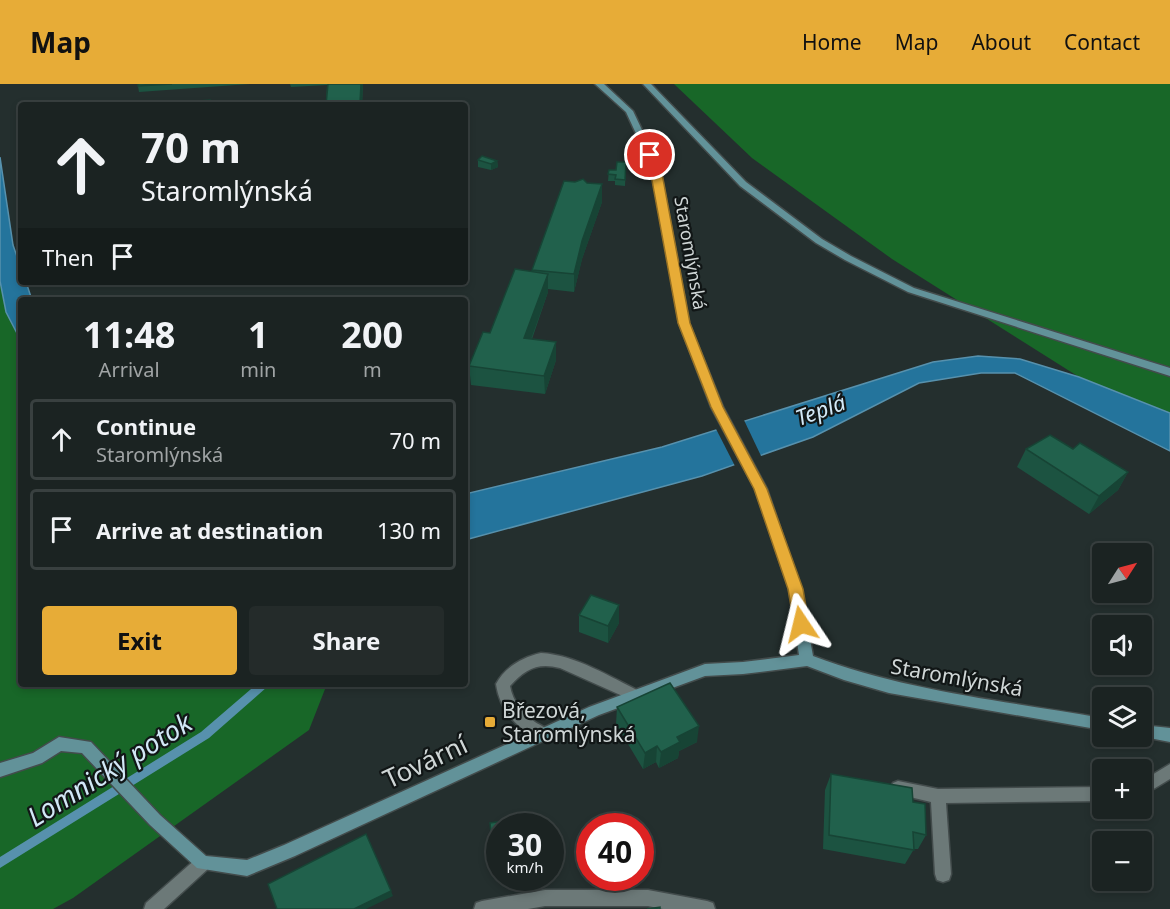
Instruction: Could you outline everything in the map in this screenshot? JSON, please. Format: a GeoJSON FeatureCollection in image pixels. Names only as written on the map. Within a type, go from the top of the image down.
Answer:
{"type":"FeatureCollection","features":[{"type":"Feature","properties":{"kind":"street","name":"Staromlýnská"},"geometry":{"type":"LineString","coordinates":[[599,84],[629,111],[656,168],[684,323],[717,407],[760,489],[795,589],[807,660],[889,687],[1092,722]]}},
{"type":"Feature","properties":{"kind":"street"},"geometry":{"type":"LineString","coordinates":[[647,84],[743,184],[810,234],[848,258],[911,290],[1170,372]]}},
{"type":"Feature","properties":{"kind":"street"},"geometry":{"type":"LineString","coordinates":[[543,734],[527,726],[512,710],[504,695],[503,684],[516,668],[534,660],[557,659],[636,696]]}},
{"type":"Feature","properties":{"kind":"street","name":"Tovární"},"geometry":{"type":"LineString","coordinates":[[203,864],[248,868],[594,711],[705,670],[807,660]]}},
{"type":"Feature","properties":{"kind":"street"},"geometry":{"type":"LineString","coordinates":[[1152,732],[1170,735]]}},
{"type":"Feature","properties":{"kind":"street"},"geometry":{"type":"LineString","coordinates":[[0,770],[37,758],[59,744],[86,747],[155,820],[203,864],[152,909]]}},
{"type":"Feature","properties":{"kind":"street"},"geometry":{"type":"LineString","coordinates":[[1152,783],[1170,771]]}},
{"type":"Feature","properties":{"kind":"street"},"geometry":{"type":"LineString","coordinates":[[884,785],[938,796],[1092,794]]}},
{"type":"Feature","properties":{"kind":"street"},"geometry":{"type":"LineString","coordinates":[[938,796],[943,874]]}},
{"type":"Feature","properties":{"kind":"street"},"geometry":{"type":"LineString","coordinates":[[482,909],[545,898],[648,898],[707,909]]}},
{"type":"Feature","properties":{"kind":"green space"},"geometry":{"type":"Polygon","coordinates":[[[674,84],[1170,84],[1170,414],[1079,377],[892,259],[752,158],[674,84]]]}},
{"type":"Feature","properties":{"kind":"green space"},"geometry":{"type":"Polygon","coordinates":[[[0,281],[6,312],[18,335],[18,687],[326,687],[309,730],[73,898],[53,909],[0,909],[0,281]]]}},
{"type":"Feature","properties":{"kind":"water"},"geometry":{"type":"Polygon","coordinates":[[[0,157],[13,245],[18,259],[18,285],[27,285],[31,297],[18,297],[18,335],[6,312],[0,281],[0,157]]]}},
{"type":"Feature","properties":{"kind":"water","name":"Teplá"},"geometry":{"type":"Polygon","coordinates":[[[978,356],[1020,359],[1079,377],[1170,413],[1170,451],[1015,373],[981,373],[919,383],[813,437],[702,476],[468,539],[468,493],[662,447],[933,362],[978,356]]]}},
{"type":"Feature","properties":{"kind":"pier"},"geometry":{"type":"Polygon","coordinates":[[[743,418],[762,458],[736,468],[715,427],[743,418]]]}},
{"type":"Feature","properties":{"kind":"building"},"geometry":{"type":"Polygon","coordinates":[[[138,84],[172,84],[138,86],[138,84]]]}},
{"type":"Feature","properties":{"kind":"building"},"geometry":{"type":"Polygon","coordinates":[[[328,84],[361,84],[360,102],[326,102],[328,84]]]}},
{"type":"Feature","properties":{"kind":"building"},"geometry":{"type":"Polygon","coordinates":[[[210,100],[210,102],[185,102],[210,100]]]}},
{"type":"Feature","properties":{"kind":"building"},"geometry":{"type":"Polygon","coordinates":[[[482,156],[497,161],[491,164],[478,160],[482,156]]]}},
{"type":"Feature","properties":{"kind":"building"},"geometry":{"type":"Polygon","coordinates":[[[617,162],[626,162],[625,180],[615,179],[616,175],[608,174],[609,170],[616,170],[617,162]]]}},
{"type":"Feature","properties":{"kind":"building"},"geometry":{"type":"Polygon","coordinates":[[[583,179],[587,183],[602,184],[582,241],[574,274],[532,270],[564,181],[575,182],[583,179]]]}},
{"type":"Feature","properties":{"kind":"building"},"geometry":{"type":"Polygon","coordinates":[[[515,269],[548,274],[524,338],[556,342],[544,376],[469,366],[483,332],[490,333],[515,269]]]}},
{"type":"Feature","properties":{"kind":"building"},"geometry":{"type":"Polygon","coordinates":[[[1050,435],[1073,449],[1080,443],[1128,472],[1099,496],[1026,449],[1050,435]]]}},
{"type":"Feature","properties":{"kind":"building"},"geometry":{"type":"Polygon","coordinates":[[[591,595],[619,605],[608,626],[579,615],[591,595]]]}},
{"type":"Feature","properties":{"kind":"building"},"geometry":{"type":"Polygon","coordinates":[[[670,683],[699,726],[677,737],[680,742],[661,752],[657,746],[645,753],[617,707],[670,683]]]}},
{"type":"Feature","properties":{"kind":"building"},"geometry":{"type":"Polygon","coordinates":[[[831,774],[912,788],[913,802],[925,804],[926,835],[913,832],[914,850],[829,835],[831,774]]]}},
{"type":"Feature","properties":{"kind":"building"},"geometry":{"type":"Polygon","coordinates":[[[366,834],[391,891],[354,909],[277,909],[268,884],[366,834]]]}},
{"type":"Feature","properties":{"kind":"waterway","name":"Lomnický potok"},"geometry":{"type":"LineString","coordinates":[[0,863],[205,735],[261,687]]}},
{"type":"Feature","properties":{"kind":"place","name":"Březová, Staromlýnská"},"geometry":{"type":"Point","coordinates":[490,722]}},
{"type":"Feature","properties":{"kind":"route"},"geometry":{"type":"LineString","coordinates":[[650,155],[656,168],[684,323],[717,407],[760,489],[795,589],[801,624]]}}]}
